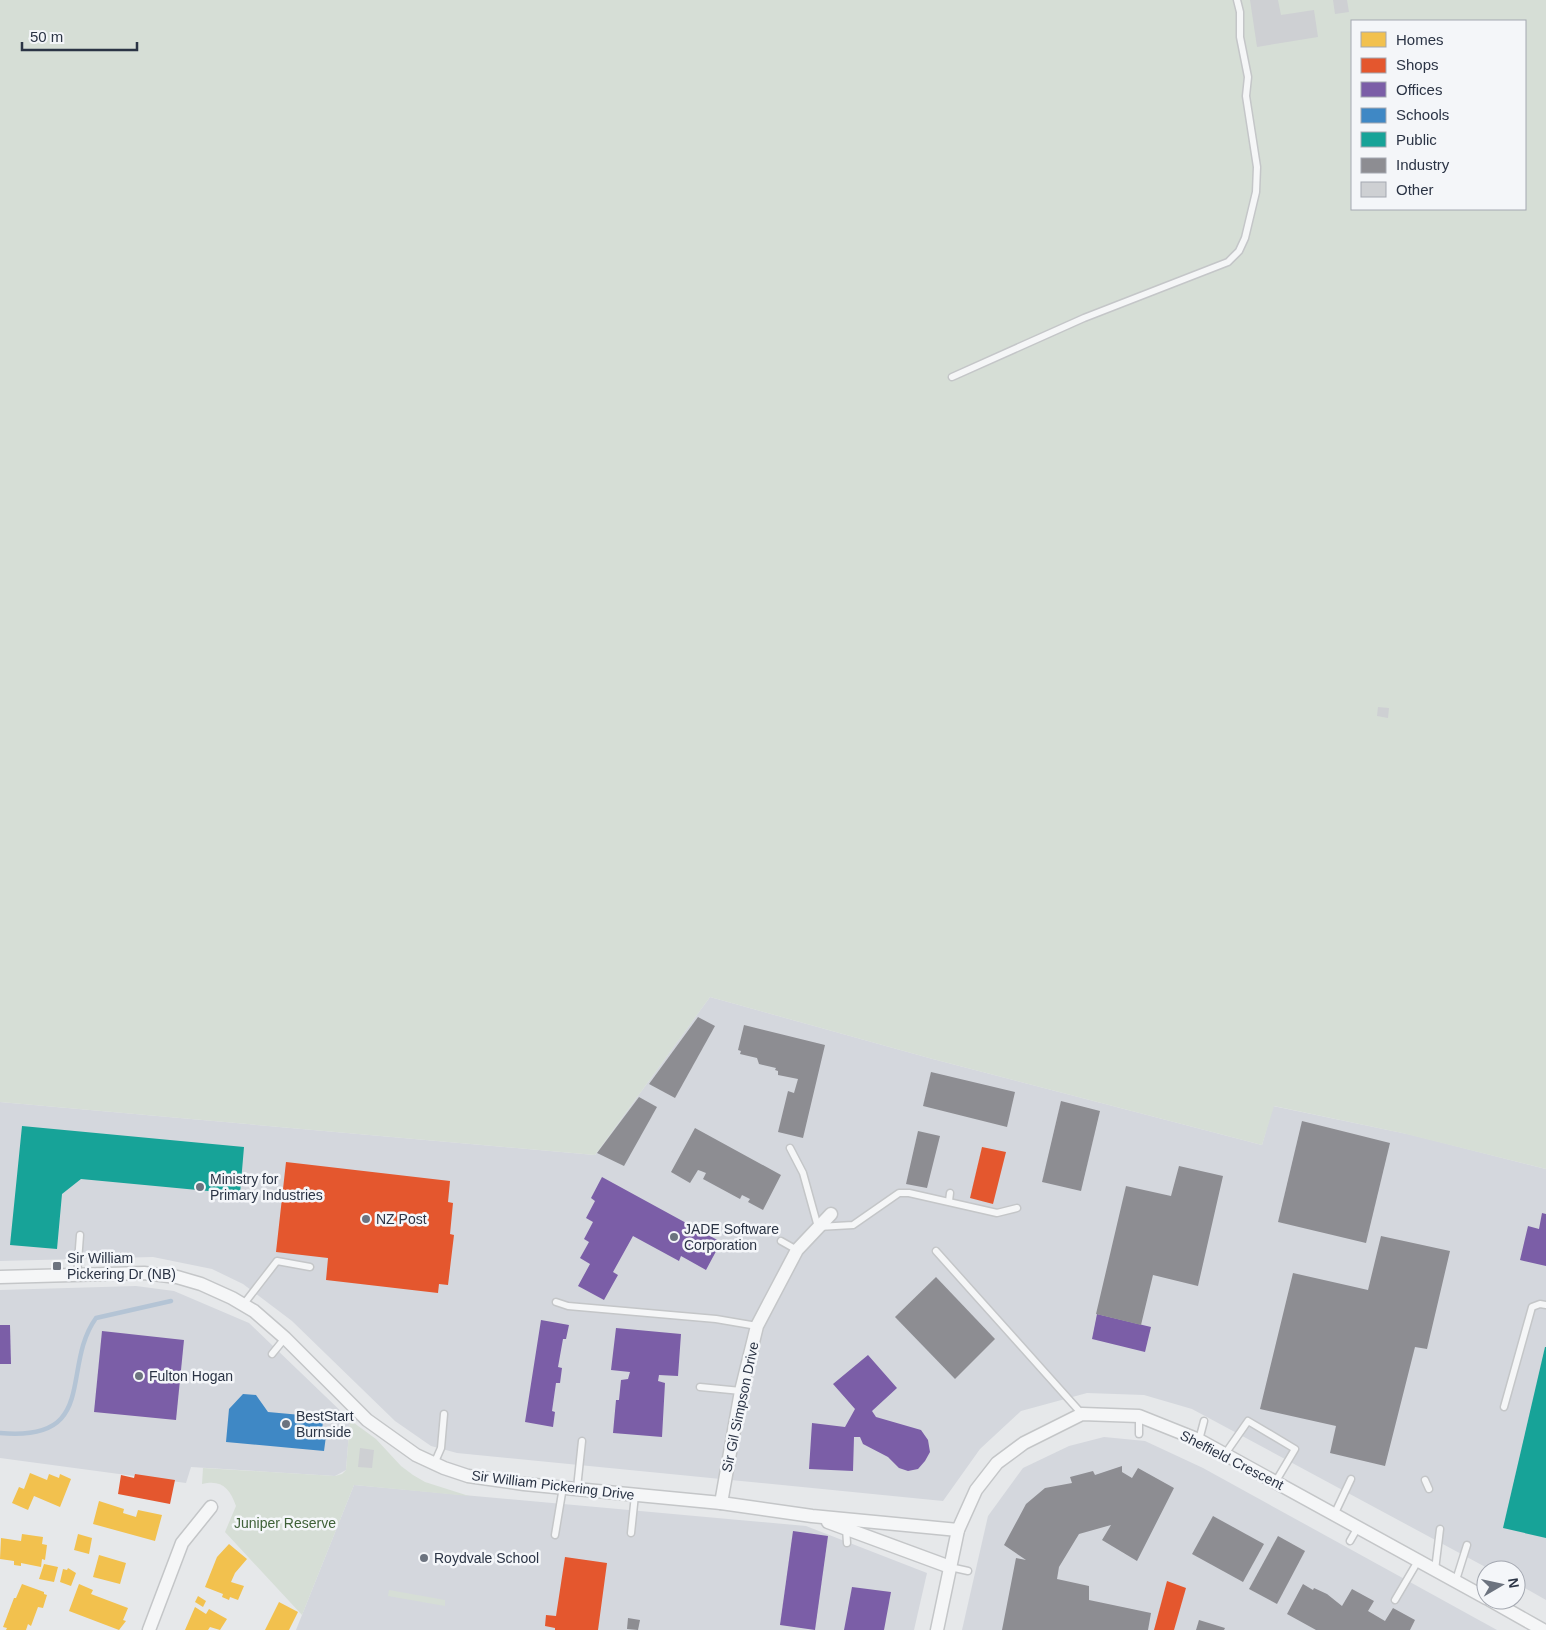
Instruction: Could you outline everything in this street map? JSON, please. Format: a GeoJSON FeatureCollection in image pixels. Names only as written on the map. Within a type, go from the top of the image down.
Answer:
{"type":"FeatureCollection","features":[{"type":"Feature","properties":{"kind":"street","name":"Sir Gil Simpson Drive"},"geometry":{"type":"LineString","coordinates":[[721,1503],[741,1391],[757,1326],[797,1250],[831,1214]]}},
{"type":"Feature","properties":{"kind":"street","name":"Sir William Pickering Drive"},"geometry":{"type":"LineString","coordinates":[[0,1277],[144,1273],[171,1276],[201,1284],[243,1305],[285,1338],[367,1420],[416,1455],[434,1464],[468,1476],[563,1488],[721,1503],[812,1516],[958,1530]]}},
{"type":"Feature","properties":{"kind":"street","name":"Sheffield Crescent"},"geometry":{"type":"LineString","coordinates":[[937,1630],[958,1530],[976,1490],[998,1464],[1024,1443],[1082,1414],[1139,1416],[1199,1440],[1476,1592]]}},
{"type":"Feature","properties":{"kind":"street"},"geometry":{"type":"LineString","coordinates":[[149,1630],[182,1544],[212,1507]]}},
{"type":"Feature","properties":{"kind":"street","name":"Sir William Pickering Drive"},"geometry":{"type":"LineString","coordinates":[[812,1516],[950,1567]]}},
{"type":"Feature","properties":{"kind":"street"},"geometry":{"type":"LineString","coordinates":[[1507,1610],[1538,1629]]}},
{"type":"Feature","properties":{"kind":"lane"},"geometry":{"type":"LineString","coordinates":[[952,377],[1084,318],[1228,262],[1239,251],[1252,216],[1256,192],[1257,167],[1246,96],[1248,77],[1240,37],[1240,12],[1237,0]]}},
{"type":"Feature","properties":{"kind":"lane"},"geometry":{"type":"LineString","coordinates":[[790,1148],[803,1173],[818,1227],[853,1225],[899,1193],[909,1193],[949,1201],[997,1213],[1016,1208]]}},
{"type":"Feature","properties":{"kind":"lane"},"geometry":{"type":"LineString","coordinates":[[949,1201],[950,1193]]}},
{"type":"Feature","properties":{"kind":"lane"},"geometry":{"type":"LineString","coordinates":[[77,1275],[80,1235]]}},
{"type":"Feature","properties":{"kind":"lane"},"geometry":{"type":"LineString","coordinates":[[781,1241],[797,1250]]}},
{"type":"Feature","properties":{"kind":"lane"},"geometry":{"type":"LineString","coordinates":[[936,1251],[1082,1414]]}},
{"type":"Feature","properties":{"kind":"lane"},"geometry":{"type":"LineString","coordinates":[[243,1305],[277,1262],[310,1267]]}},
{"type":"Feature","properties":{"kind":"lane"},"geometry":{"type":"LineString","coordinates":[[556,1302],[568,1306],[716,1319],[757,1326]]}},
{"type":"Feature","properties":{"kind":"lane"},"geometry":{"type":"LineString","coordinates":[[1504,1407],[1532,1307],[1540,1304],[1546,1305]]}},
{"type":"Feature","properties":{"kind":"lane"},"geometry":{"type":"LineString","coordinates":[[272,1354],[285,1338]]}},
{"type":"Feature","properties":{"kind":"lane"},"geometry":{"type":"LineString","coordinates":[[700,1387],[741,1391]]}},
{"type":"Feature","properties":{"kind":"lane"},"geometry":{"type":"LineString","coordinates":[[434,1464],[441,1448],[444,1414]]}},
{"type":"Feature","properties":{"kind":"lane"},"geometry":{"type":"LineString","coordinates":[[1139,1416],[1139,1434]]}},
{"type":"Feature","properties":{"kind":"lane"},"geometry":{"type":"LineString","coordinates":[[1199,1440],[1204,1421]]}},
{"type":"Feature","properties":{"kind":"lane"},"geometry":{"type":"LineString","coordinates":[[1225,1454],[1248,1421],[1295,1449],[1276,1481]]}},
{"type":"Feature","properties":{"kind":"lane"},"geometry":{"type":"LineString","coordinates":[[576,1488],[582,1441]]}},
{"type":"Feature","properties":{"kind":"lane"},"geometry":{"type":"LineString","coordinates":[[1334,1515],[1350,1479]]}},
{"type":"Feature","properties":{"kind":"lane"},"geometry":{"type":"LineString","coordinates":[[1425,1480],[1429,1489]]}},
{"type":"Feature","properties":{"kind":"lane"},"geometry":{"type":"LineString","coordinates":[[555,1536],[563,1488]]}},
{"type":"Feature","properties":{"kind":"lane"},"geometry":{"type":"LineString","coordinates":[[631,1533],[635,1495]]}},
{"type":"Feature","properties":{"kind":"lane"},"geometry":{"type":"LineString","coordinates":[[1350,1541],[1358,1527]]}},
{"type":"Feature","properties":{"kind":"lane"},"geometry":{"type":"LineString","coordinates":[[846,1528],[846,1543]]}},
{"type":"Feature","properties":{"kind":"lane"},"geometry":{"type":"LineString","coordinates":[[1435,1570],[1440,1529]]}},
{"type":"Feature","properties":{"kind":"lane"},"geometry":{"type":"LineString","coordinates":[[1456,1580],[1467,1545]]}},
{"type":"Feature","properties":{"kind":"lane"},"geometry":{"type":"LineString","coordinates":[[1396,1600],[1418,1561]]}},
{"type":"Feature","properties":{"kind":"lane"},"geometry":{"type":"LineString","coordinates":[[950,1567],[968,1571]]}},
{"type":"Feature","properties":{"kind":"shaded area"},"geometry":{"type":"Polygon","coordinates":[[[710,997],[929,1058],[1262,1145],[1273,1106],[1412,1135],[1546,1169],[1546,1600],[1526,1589],[1526,1560],[1476,1560],[1476,1562],[1192,1409],[1144,1395],[1087,1393],[1021,1411],[980,1449],[943,1501],[457,1453],[431,1446],[395,1421],[292,1321],[243,1284],[212,1269],[153,1257],[0,1261],[0,1102],[595,1155],[710,997]]]}},
{"type":"Feature","properties":{"kind":"shaded area"},"geometry":{"type":"Polygon","coordinates":[[[136,1286],[174,1291],[249,1323],[350,1420],[346,1470],[335,1476],[191,1467],[186,1483],[0,1458],[0,1290],[136,1286]]]}},
{"type":"Feature","properties":{"kind":"shaded area"},"geometry":{"type":"Polygon","coordinates":[[[1104,1437],[1145,1441],[1203,1468],[1497,1630],[962,1630],[988,1516],[1023,1468],[1069,1446],[1104,1437]]]}},
{"type":"Feature","properties":{"kind":"shaded area"},"geometry":{"type":"Polygon","coordinates":[[[354,1485],[806,1526],[927,1573],[914,1630],[296,1630],[354,1485]]]}},
{"type":"Feature","properties":{"kind":"green space"},"geometry":{"type":"Polygon","coordinates":[[[0,0],[1546,0],[1546,1169],[1402,1133],[1274,1106],[1262,1145],[929,1058],[710,997],[595,1155],[0,1102],[0,0]]]}},
{"type":"Feature","properties":{"kind":"green space","name":"Juniper Reserve"},"geometry":{"type":"Polygon","coordinates":[[[350,1420],[376,1439],[401,1466],[413,1475],[425,1482],[469,1496],[354,1485],[302,1615],[225,1532],[236,1506],[231,1494],[224,1486],[214,1483],[202,1484],[203,1468],[335,1476],[342,1474],[346,1470],[350,1420]]]}},
{"type":"Feature","properties":{"kind":"green space"},"geometry":{"type":"Polygon","coordinates":[[[389,1590],[445,1600],[445,1606],[388,1596],[389,1590]]]}},
{"type":"Feature","properties":{"kind":"building: Homes"},"geometry":{"type":"Polygon","coordinates":[[[30,1473],[47,1480],[49,1474],[59,1478],[60,1474],[71,1479],[60,1507],[34,1496],[28,1510],[12,1503],[19,1487],[24,1489],[30,1473]]]}},
{"type":"Feature","properties":{"kind":"building: Homes"},"geometry":{"type":"Polygon","coordinates":[[[99,1501],[124,1509],[123,1513],[136,1517],[138,1510],[162,1515],[155,1541],[93,1524],[99,1501]]]}},
{"type":"Feature","properties":{"kind":"building: Homes"},"geometry":{"type":"Polygon","coordinates":[[[22,1534],[43,1537],[42,1544],[47,1545],[45,1560],[42,1559],[41,1567],[21,1563],[21,1566],[14,1565],[14,1561],[0,1559],[1,1538],[21,1541],[22,1534]]]}},
{"type":"Feature","properties":{"kind":"building: Homes"},"geometry":{"type":"Polygon","coordinates":[[[78,1534],[92,1538],[89,1554],[74,1550],[78,1534]]]}},
{"type":"Feature","properties":{"kind":"building: Homes"},"geometry":{"type":"Polygon","coordinates":[[[229,1544],[247,1559],[235,1573],[231,1582],[244,1586],[238,1600],[230,1597],[229,1600],[222,1597],[223,1594],[205,1587],[217,1557],[229,1544]]]}},
{"type":"Feature","properties":{"kind":"building: Homes"},"geometry":{"type":"Polygon","coordinates":[[[99,1555],[126,1563],[120,1584],[93,1577],[99,1555]]]}},
{"type":"Feature","properties":{"kind":"building: Homes"},"geometry":{"type":"Polygon","coordinates":[[[44,1564],[58,1567],[54,1582],[39,1579],[44,1564]]]}},
{"type":"Feature","properties":{"kind":"building: Homes"},"geometry":{"type":"Polygon","coordinates":[[[68,1568],[76,1573],[71,1586],[60,1582],[63,1569],[67,1570],[68,1568]]]}},
{"type":"Feature","properties":{"kind":"building: Homes"},"geometry":{"type":"Polygon","coordinates":[[[22,1584],[44,1592],[47,1595],[43,1608],[38,1607],[31,1626],[28,1624],[26,1630],[6,1630],[7,1628],[3,1627],[14,1598],[16,1598],[22,1584]]]}},
{"type":"Feature","properties":{"kind":"building: Homes"},"geometry":{"type":"Polygon","coordinates":[[[79,1584],[93,1590],[91,1594],[128,1608],[123,1620],[126,1621],[119,1630],[69,1611],[79,1584]]]}},
{"type":"Feature","properties":{"kind":"building: Homes"},"geometry":{"type":"Polygon","coordinates":[[[198,1596],[206,1601],[203,1607],[195,1602],[198,1596]]]}},
{"type":"Feature","properties":{"kind":"building: Homes"},"geometry":{"type":"Polygon","coordinates":[[[279,1602],[298,1612],[289,1630],[265,1630],[279,1602]]]}},
{"type":"Feature","properties":{"kind":"building: Homes"},"geometry":{"type":"Polygon","coordinates":[[[195,1607],[206,1614],[209,1609],[227,1619],[220,1630],[210,1627],[208,1630],[185,1630],[195,1607]]]}},
{"type":"Feature","properties":{"kind":"building: Shops"},"geometry":{"type":"Polygon","coordinates":[[[982,1147],[1006,1152],[993,1204],[970,1198],[982,1147]]]}},
{"type":"Feature","properties":{"kind":"building: Shops","name":"NZ Post"},"geometry":{"type":"Polygon","coordinates":[[[286,1162],[450,1181],[448,1202],[453,1203],[450,1234],[454,1235],[448,1285],[439,1284],[438,1293],[326,1280],[328,1258],[276,1252],[286,1162]]]}},
{"type":"Feature","properties":{"kind":"building: Shops"},"geometry":{"type":"Polygon","coordinates":[[[135,1474],[175,1480],[170,1504],[118,1494],[121,1475],[134,1478],[135,1474]]]}},
{"type":"Feature","properties":{"kind":"building: Shops"},"geometry":{"type":"Polygon","coordinates":[[[565,1557],[607,1563],[598,1630],[555,1630],[555,1628],[545,1626],[546,1615],[556,1616],[565,1557]]]}},
{"type":"Feature","properties":{"kind":"building: Shops"},"geometry":{"type":"Polygon","coordinates":[[[1167,1581],[1186,1588],[1174,1630],[1154,1630],[1167,1581]]]}},
{"type":"Feature","properties":{"kind":"building: Offices","name":"JADE Software Corporation"},"geometry":{"type":"Polygon","coordinates":[[[602,1177],[721,1242],[706,1270],[681,1256],[679,1261],[633,1236],[613,1272],[618,1275],[604,1300],[578,1286],[590,1264],[580,1258],[589,1242],[584,1239],[593,1222],[586,1218],[595,1201],[591,1198],[602,1177]]]}},
{"type":"Feature","properties":{"kind":"building: Offices"},"geometry":{"type":"Polygon","coordinates":[[[1542,1213],[1546,1214],[1546,1266],[1520,1260],[1528,1226],[1539,1229],[1542,1213]]]}},
{"type":"Feature","properties":{"kind":"building: Offices"},"geometry":{"type":"Polygon","coordinates":[[[1097,1314],[1151,1327],[1145,1352],[1092,1339],[1097,1314]]]}},
{"type":"Feature","properties":{"kind":"building: Offices"},"geometry":{"type":"Polygon","coordinates":[[[541,1320],[569,1325],[566,1339],[563,1339],[558,1367],[562,1368],[560,1383],[556,1383],[552,1411],[555,1412],[553,1427],[525,1422],[541,1320]]]}},
{"type":"Feature","properties":{"kind":"building: Offices"},"geometry":{"type":"Polygon","coordinates":[[[0,1325],[10,1325],[11,1364],[0,1364],[0,1325]]]}},
{"type":"Feature","properties":{"kind":"building: Offices"},"geometry":{"type":"Polygon","coordinates":[[[616,1328],[681,1334],[678,1376],[659,1375],[658,1381],[665,1383],[662,1437],[613,1433],[616,1400],[619,1400],[621,1380],[628,1379],[630,1372],[611,1370],[616,1328]]]}},
{"type":"Feature","properties":{"kind":"building: Offices","name":"Fulton Hogan"},"geometry":{"type":"Polygon","coordinates":[[[102,1331],[184,1340],[176,1420],[94,1412],[102,1331]]]}},
{"type":"Feature","properties":{"kind":"building: Offices"},"geometry":{"type":"Polygon","coordinates":[[[868,1355],[897,1388],[872,1411],[876,1417],[921,1430],[928,1440],[930,1452],[918,1469],[908,1471],[899,1468],[888,1457],[863,1444],[860,1437],[854,1437],[853,1471],[809,1469],[812,1423],[845,1427],[855,1409],[833,1384],[868,1355]]]}},
{"type":"Feature","properties":{"kind":"building: Offices"},"geometry":{"type":"Polygon","coordinates":[[[793,1531],[828,1536],[815,1630],[780,1625],[793,1531]]]}},
{"type":"Feature","properties":{"kind":"building: Offices"},"geometry":{"type":"Polygon","coordinates":[[[852,1587],[891,1592],[884,1630],[844,1630],[852,1587]]]}},
{"type":"Feature","properties":{"kind":"building: Schools","name":"BestStart Burnside"},"geometry":{"type":"Polygon","coordinates":[[[243,1394],[256,1395],[268,1412],[323,1417],[322,1435],[326,1436],[324,1451],[226,1442],[229,1409],[243,1394]]]}},
{"type":"Feature","properties":{"kind":"building: Public","name":"Ministry for Primary Industries"},"geometry":{"type":"Polygon","coordinates":[[[22,1126],[244,1147],[240,1194],[81,1179],[62,1194],[57,1249],[10,1245],[22,1126]]]}},
{"type":"Feature","properties":{"kind":"building: Public"},"geometry":{"type":"Polygon","coordinates":[[[1546,1347],[1546,1538],[1503,1528],[1546,1347]]]}},
{"type":"Feature","properties":{"kind":"building: Industry"},"geometry":{"type":"Polygon","coordinates":[[[698,1017],[715,1026],[675,1098],[649,1084],[698,1017]]]}},
{"type":"Feature","properties":{"kind":"building: Industry"},"geometry":{"type":"Polygon","coordinates":[[[744,1025],[825,1045],[803,1138],[778,1132],[788,1091],[794,1093],[798,1079],[778,1075],[778,1071],[775,1070],[776,1068],[759,1064],[757,1058],[740,1054],[741,1051],[738,1050],[744,1025]]]}},
{"type":"Feature","properties":{"kind":"building: Industry"},"geometry":{"type":"Polygon","coordinates":[[[931,1072],[1015,1092],[1007,1127],[923,1106],[931,1072]]]}},
{"type":"Feature","properties":{"kind":"building: Industry"},"geometry":{"type":"Polygon","coordinates":[[[639,1097],[657,1107],[624,1166],[597,1153],[639,1097]]]}},
{"type":"Feature","properties":{"kind":"building: Industry"},"geometry":{"type":"Polygon","coordinates":[[[1061,1101],[1100,1111],[1081,1191],[1042,1182],[1061,1101]]]}},
{"type":"Feature","properties":{"kind":"building: Industry"},"geometry":{"type":"Polygon","coordinates":[[[1302,1121],[1390,1143],[1366,1243],[1278,1222],[1302,1121]]]}},
{"type":"Feature","properties":{"kind":"building: Industry"},"geometry":{"type":"Polygon","coordinates":[[[695,1128],[781,1175],[763,1210],[748,1202],[750,1199],[742,1195],[740,1199],[703,1179],[706,1173],[698,1170],[690,1183],[671,1172],[695,1128]]]}},
{"type":"Feature","properties":{"kind":"building: Industry"},"geometry":{"type":"Polygon","coordinates":[[[918,1131],[940,1136],[927,1188],[906,1184],[918,1131]]]}},
{"type":"Feature","properties":{"kind":"building: Industry"},"geometry":{"type":"Polygon","coordinates":[[[1179,1166],[1223,1176],[1198,1286],[1153,1275],[1141,1325],[1096,1314],[1126,1186],[1171,1196],[1179,1166]]]}},
{"type":"Feature","properties":{"kind":"building: Industry"},"geometry":{"type":"Polygon","coordinates":[[[1381,1236],[1450,1251],[1427,1349],[1415,1347],[1385,1466],[1330,1453],[1336,1426],[1260,1409],[1293,1273],[1368,1290],[1381,1236]]]}},
{"type":"Feature","properties":{"kind":"building: Industry"},"geometry":{"type":"Polygon","coordinates":[[[936,1277],[995,1339],[955,1379],[895,1317],[936,1277]]]}},
{"type":"Feature","properties":{"kind":"building: Industry"},"geometry":{"type":"Polygon","coordinates":[[[1122,1466],[1122,1472],[1132,1478],[1138,1468],[1174,1488],[1137,1561],[1102,1540],[1111,1525],[1079,1534],[1059,1567],[1057,1579],[1089,1586],[1089,1600],[1151,1613],[1148,1630],[1002,1630],[1016,1558],[1026,1560],[1004,1545],[1026,1504],[1045,1488],[1072,1483],[1070,1477],[1093,1471],[1095,1475],[1122,1466]]]}},
{"type":"Feature","properties":{"kind":"building: Industry"},"geometry":{"type":"Polygon","coordinates":[[[1213,1516],[1264,1544],[1243,1582],[1192,1554],[1213,1516]]]}},
{"type":"Feature","properties":{"kind":"building: Industry"},"geometry":{"type":"Polygon","coordinates":[[[1278,1536],[1305,1551],[1277,1604],[1249,1589],[1278,1536]]]}},
{"type":"Feature","properties":{"kind":"building: Industry"},"geometry":{"type":"Polygon","coordinates":[[[1303,1584],[1313,1590],[1314,1588],[1327,1594],[1342,1606],[1352,1589],[1374,1601],[1368,1611],[1385,1621],[1393,1608],[1415,1620],[1410,1630],[1316,1630],[1287,1614],[1303,1584]]]}},
{"type":"Feature","properties":{"kind":"building: Industry"},"geometry":{"type":"Polygon","coordinates":[[[628,1618],[640,1620],[638,1630],[627,1629],[628,1618]]]}},
{"type":"Feature","properties":{"kind":"building: Industry"},"geometry":{"type":"Polygon","coordinates":[[[1199,1620],[1225,1628],[1224,1630],[1196,1630],[1199,1620]]]}},
{"type":"Feature","properties":{"kind":"building: Other"},"geometry":{"type":"Polygon","coordinates":[[[1250,0],[1278,0],[1281,15],[1314,10],[1318,37],[1257,47],[1250,0]]]}},
{"type":"Feature","properties":{"kind":"building: Other"},"geometry":{"type":"Polygon","coordinates":[[[1333,0],[1347,0],[1349,12],[1335,14],[1333,0]]]}},
{"type":"Feature","properties":{"kind":"building: Other"},"geometry":{"type":"Polygon","coordinates":[[[1378,707],[1389,708],[1388,718],[1377,716],[1378,707]]]}},
{"type":"Feature","properties":{"kind":"building: Other"},"geometry":{"type":"Polygon","coordinates":[[[360,1448],[374,1450],[372,1468],[358,1467],[360,1448]]]}},
{"type":"Feature","properties":{"kind":"waterway"},"geometry":{"type":"LineString","coordinates":[[0,1433],[31,1433],[52,1426],[65,1414],[72,1398],[86,1338],[96,1318],[171,1301]]}},
{"type":"Feature","properties":{"kind":"place","name":"Ministry for Primary Industries"},"geometry":{"type":"Point","coordinates":[200,1187]}},
{"type":"Feature","properties":{"kind":"place","name":"NZ Post"},"geometry":{"type":"Point","coordinates":[366,1219]}},
{"type":"Feature","properties":{"kind":"place","name":"JADE Software Corporation"},"geometry":{"type":"Point","coordinates":[674,1237]}},
{"type":"Feature","properties":{"kind":"place","name":"Sir William Pickering Dr (NB)"},"geometry":{"type":"Point","coordinates":[57,1266]}},
{"type":"Feature","properties":{"kind":"place","name":"Fulton Hogan"},"geometry":{"type":"Point","coordinates":[139,1376]}},
{"type":"Feature","properties":{"kind":"place","name":"BestStart Burnside"},"geometry":{"type":"Point","coordinates":[286,1424]}},
{"type":"Feature","properties":{"kind":"place","name":"Roydvale School"},"geometry":{"type":"Point","coordinates":[424,1558]}}]}
